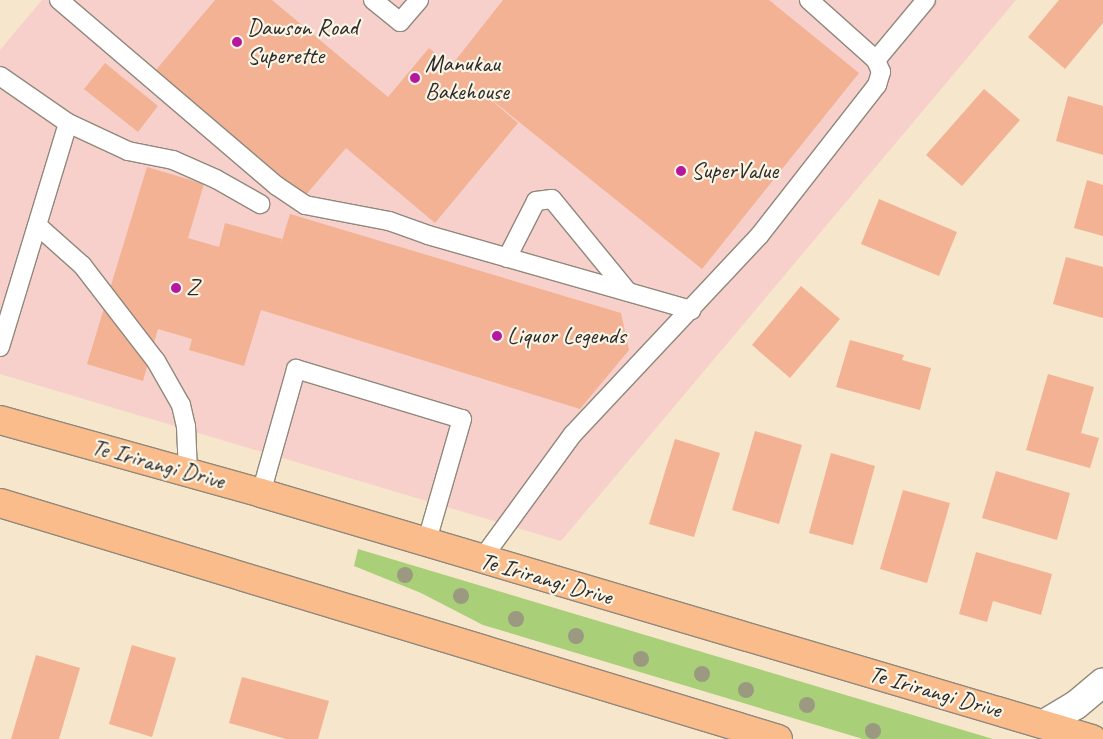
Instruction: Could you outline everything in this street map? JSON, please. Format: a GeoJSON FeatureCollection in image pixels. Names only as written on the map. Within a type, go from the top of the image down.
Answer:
{"type":"FeatureCollection","features":[{"type":"Feature","properties":{"kind":"main road","name":"Te Irirangi Drive"},"geometry":{"type":"LineString","coordinates":[[0,420],[261,493],[426,544],[1092,739]]}},
{"type":"Feature","properties":{"kind":"main road"},"geometry":{"type":"LineString","coordinates":[[0,503],[778,739]]}},
{"type":"Feature","properties":{"kind":"street"},"geometry":{"type":"LineString","coordinates":[[1044,724],[1076,705],[1103,682]]}},
{"type":"Feature","properties":{"kind":"lane"},"geometry":{"type":"LineString","coordinates":[[59,0],[277,186],[305,205],[388,220],[507,258],[692,310]]}},
{"type":"Feature","properties":{"kind":"lane"},"geometry":{"type":"LineString","coordinates":[[373,0],[400,22],[419,0]]}},
{"type":"Feature","properties":{"kind":"lane"},"geometry":{"type":"LineString","coordinates":[[481,560],[573,434],[692,310],[759,236],[878,85],[881,72],[876,60],[809,0]]}},
{"type":"Feature","properties":{"kind":"lane"},"geometry":{"type":"LineString","coordinates":[[876,60],[926,0]]}},
{"type":"Feature","properties":{"kind":"lane"},"geometry":{"type":"LineString","coordinates":[[0,76],[68,123],[128,151],[173,160],[216,179],[260,204]]}},
{"type":"Feature","properties":{"kind":"lane"},"geometry":{"type":"LineString","coordinates":[[0,347],[68,123]]}},
{"type":"Feature","properties":{"kind":"lane"},"geometry":{"type":"LineString","coordinates":[[507,258],[536,201],[552,199],[628,292]]}},
{"type":"Feature","properties":{"kind":"lane"},"geometry":{"type":"LineString","coordinates":[[38,226],[82,265],[156,361],[181,405],[186,426],[188,472]]}},
{"type":"Feature","properties":{"kind":"lane"},"geometry":{"type":"LineString","coordinates":[[261,493],[296,369],[462,419],[426,544]]}},
{"type":"Feature","properties":{"kind":"shaded area"},"geometry":{"type":"Polygon","coordinates":[[[42,0],[1016,0],[561,541],[0,374],[0,50],[42,0]]]}},
{"type":"Feature","properties":{"kind":"green space"},"geometry":{"type":"Polygon","coordinates":[[[358,549],[993,739],[863,739],[483,625],[421,593],[354,566],[358,549]]]}},
{"type":"Feature","properties":{"kind":"building","name":"SuperValue"},"geometry":{"type":"Polygon","coordinates":[[[215,0],[272,0],[388,97],[429,48],[451,66],[503,0],[769,0],[859,73],[702,269],[477,88],[518,123],[435,223],[346,148],[304,197],[155,71],[215,0]]]}},
{"type":"Feature","properties":{"kind":"building"},"geometry":{"type":"Polygon","coordinates":[[[1059,0],[1103,0],[1103,23],[1065,69],[1028,37],[1059,0]]]}},
{"type":"Feature","properties":{"kind":"building"},"geometry":{"type":"Polygon","coordinates":[[[105,63],[158,106],[138,132],[84,89],[105,63]]]}},
{"type":"Feature","properties":{"kind":"building"},"geometry":{"type":"Polygon","coordinates":[[[984,89],[1020,120],[962,186],[926,155],[984,89]]]}},
{"type":"Feature","properties":{"kind":"building"},"geometry":{"type":"Polygon","coordinates":[[[1068,96],[1103,106],[1103,155],[1056,141],[1068,96]]]}},
{"type":"Feature","properties":{"kind":"building"},"geometry":{"type":"Polygon","coordinates":[[[147,167],[204,184],[188,238],[219,247],[225,223],[282,239],[278,253],[290,214],[621,313],[629,350],[580,409],[261,310],[244,366],[189,350],[192,339],[158,329],[143,381],[87,364],[147,167]]]}},
{"type":"Feature","properties":{"kind":"building"},"geometry":{"type":"Polygon","coordinates":[[[1087,180],[1103,185],[1103,236],[1074,228],[1087,180]]]}},
{"type":"Feature","properties":{"kind":"building"},"geometry":{"type":"Polygon","coordinates":[[[879,199],[957,232],[939,276],[861,244],[879,199]]]}},
{"type":"Feature","properties":{"kind":"building"},"geometry":{"type":"Polygon","coordinates":[[[1066,257],[1103,267],[1103,318],[1053,304],[1066,257]]]}},
{"type":"Feature","properties":{"kind":"building"},"geometry":{"type":"Polygon","coordinates":[[[801,286],[840,319],[790,378],[752,345],[801,286]]]}},
{"type":"Feature","properties":{"kind":"building"},"geometry":{"type":"Polygon","coordinates":[[[850,340],[904,355],[902,360],[931,368],[920,410],[836,387],[850,340]]]}},
{"type":"Feature","properties":{"kind":"building"},"geometry":{"type":"Polygon","coordinates":[[[1048,374],[1094,387],[1081,433],[1099,438],[1090,468],[1026,450],[1048,374]]]}},
{"type":"Feature","properties":{"kind":"building"},"geometry":{"type":"Polygon","coordinates":[[[755,431],[802,445],[779,524],[732,510],[755,431]]]}},
{"type":"Feature","properties":{"kind":"building"},"geometry":{"type":"Polygon","coordinates":[[[675,439],[720,453],[694,537],[649,524],[675,439]]]}},
{"type":"Feature","properties":{"kind":"building"},"geometry":{"type":"Polygon","coordinates":[[[831,453],[875,466],[853,545],[809,533],[831,453]]]}},
{"type":"Feature","properties":{"kind":"building"},"geometry":{"type":"Polygon","coordinates":[[[996,471],[1070,493],[1057,540],[982,518],[996,471]]]}},
{"type":"Feature","properties":{"kind":"building"},"geometry":{"type":"Polygon","coordinates":[[[903,490],[950,503],[927,583],[880,569],[903,490]]]}},
{"type":"Feature","properties":{"kind":"building"},"geometry":{"type":"Polygon","coordinates":[[[976,552],[1052,574],[1041,615],[993,601],[987,622],[959,614],[976,552]]]}},
{"type":"Feature","properties":{"kind":"building"},"geometry":{"type":"Polygon","coordinates":[[[132,645],[176,658],[152,737],[109,724],[132,645]]]}},
{"type":"Feature","properties":{"kind":"building"},"geometry":{"type":"Polygon","coordinates":[[[36,655],[80,668],[59,739],[11,739],[36,655]]]}},
{"type":"Feature","properties":{"kind":"building"},"geometry":{"type":"Polygon","coordinates":[[[242,677],[329,701],[318,739],[286,739],[229,723],[242,677]]]}},
{"type":"Feature","properties":{"kind":"place","name":"Dawson Road Superette"},"geometry":{"type":"Point","coordinates":[237,42]}},
{"type":"Feature","properties":{"kind":"place","name":"Manukau Bakehouse"},"geometry":{"type":"Point","coordinates":[415,78]}},
{"type":"Feature","properties":{"kind":"place","name":"SuperValue"},"geometry":{"type":"Point","coordinates":[681,171]}},
{"type":"Feature","properties":{"kind":"place","name":"Z"},"geometry":{"type":"Point","coordinates":[176,288]}},
{"type":"Feature","properties":{"kind":"place","name":"Liquor Legends"},"geometry":{"type":"Point","coordinates":[497,336]}}]}
